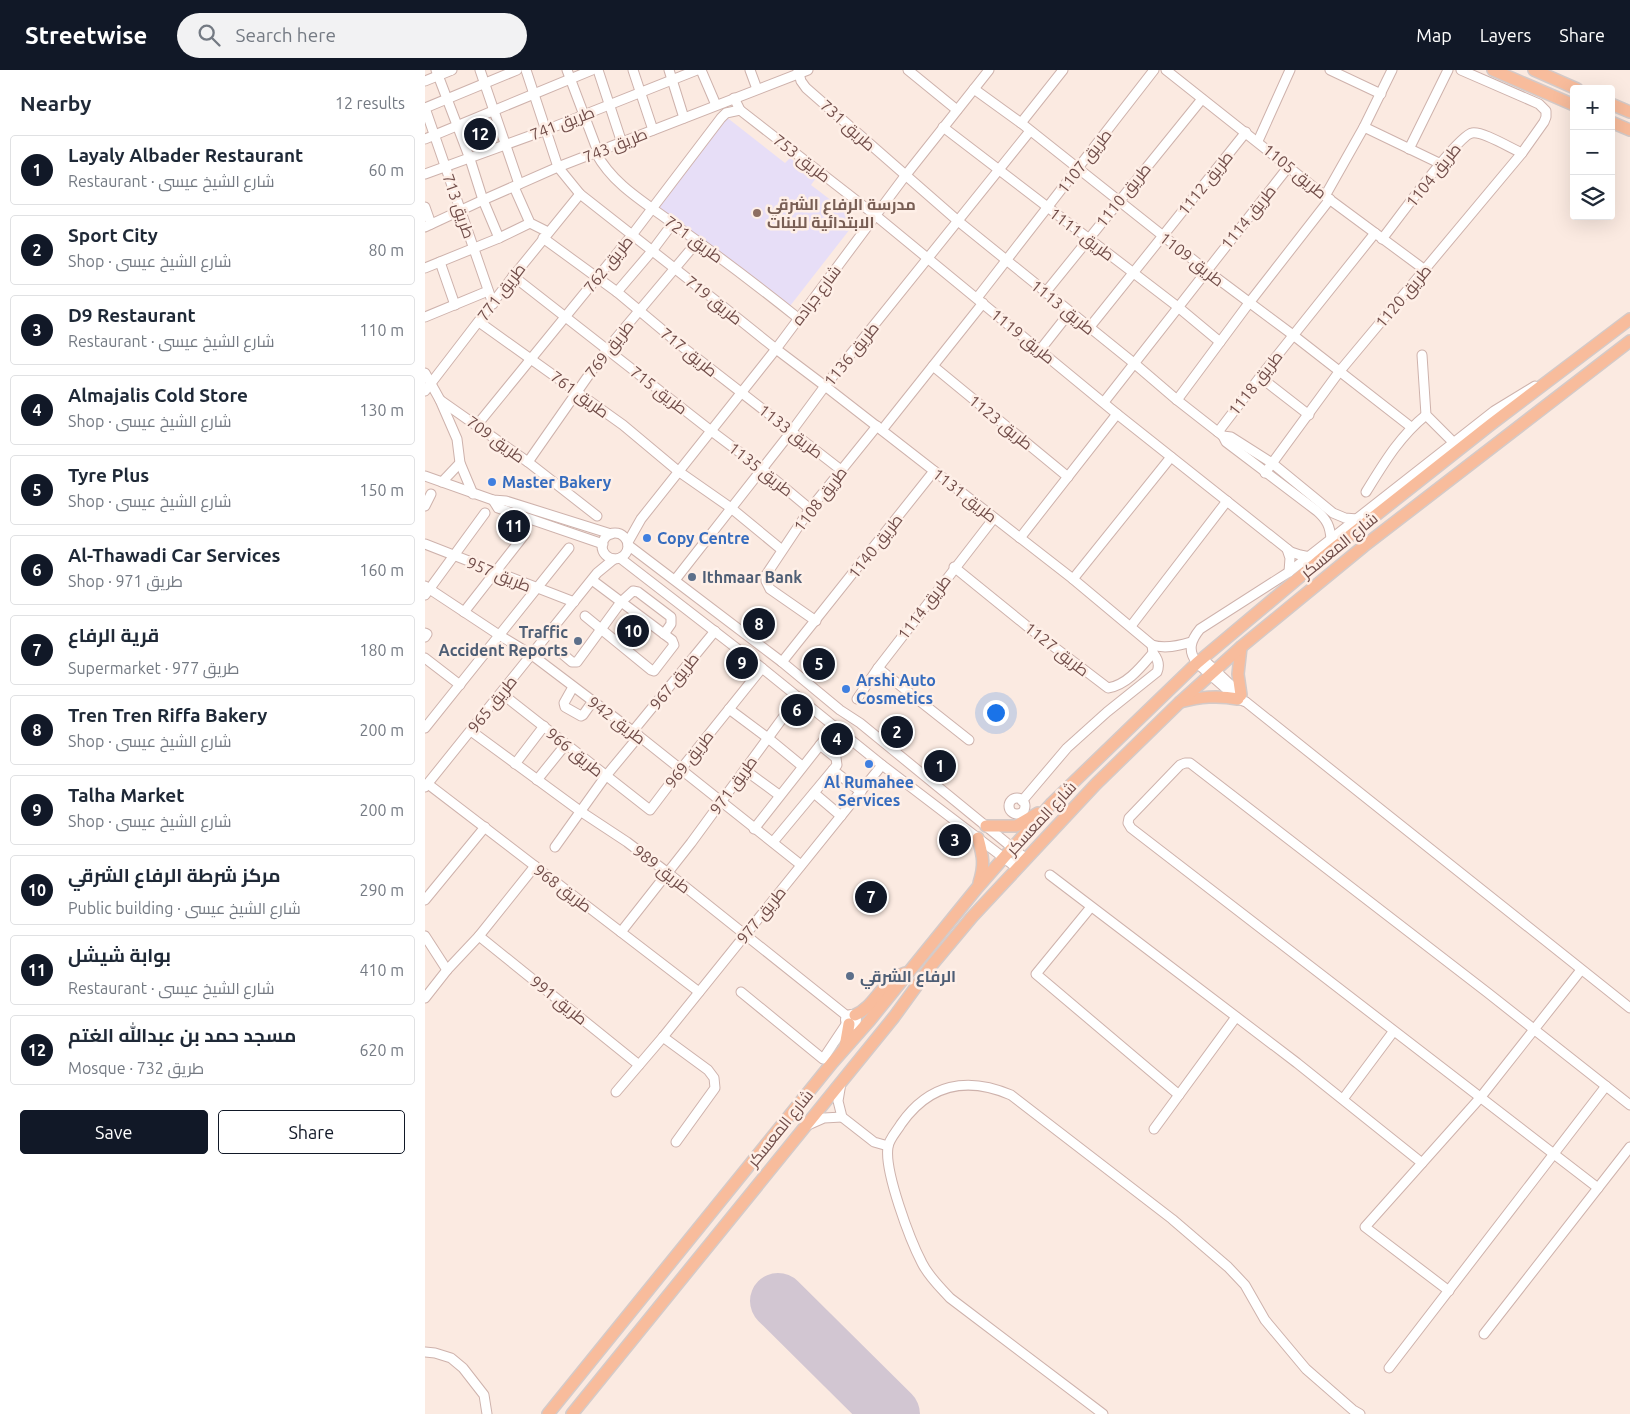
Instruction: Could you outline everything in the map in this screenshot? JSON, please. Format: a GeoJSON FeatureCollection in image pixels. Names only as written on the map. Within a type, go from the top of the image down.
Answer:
{"type":"FeatureCollection","features":[{"type":"Feature","properties":{"kind":"main road"},"geometry":{"type":"LineString","coordinates":[[1493,70],[1570,103]]}},
{"type":"Feature","properties":{"kind":"main road"},"geometry":{"type":"LineString","coordinates":[[1534,70],[1570,86]]}},
{"type":"Feature","properties":{"kind":"main road"},"geometry":{"type":"LineString","coordinates":[[1615,106],[1630,112]]}},
{"type":"Feature","properties":{"kind":"main road"},"geometry":{"type":"LineString","coordinates":[[1615,124],[1630,130]]}},
{"type":"Feature","properties":{"kind":"main road","name":"شارع المعسكر"},"geometry":{"type":"LineString","coordinates":[[548,1414],[977,888],[1052,804],[1199,660],[1490,425],[1630,319]]}},
{"type":"Feature","properties":{"kind":"main road"},"geometry":{"type":"LineString","coordinates":[[1615,352],[1630,333]]}},
{"type":"Feature","properties":{"kind":"main road","name":"شارع المعسكر"},"geometry":{"type":"LineString","coordinates":[[572,1414],[894,1017],[931,966],[971,917],[1096,784],[1179,703],[1241,647],[1364,546],[1630,341]]}},
{"type":"Feature","properties":{"kind":"main road"},"geometry":{"type":"LineString","coordinates":[[1179,703],[1211,696],[1242,699],[1238,674],[1241,647]]}},
{"type":"Feature","properties":{"kind":"main road"},"geometry":{"type":"LineString","coordinates":[[985,826],[1017,826],[1052,804]]}},
{"type":"Feature","properties":{"kind":"main road"},"geometry":{"type":"LineString","coordinates":[[977,888],[983,868],[983,854],[978,838]]}},
{"type":"Feature","properties":{"kind":"main road"},"geometry":{"type":"LineString","coordinates":[[844,1049],[849,1020],[865,1009],[887,983],[909,972]]}},
{"type":"Feature","properties":{"kind":"street"},"geometry":{"type":"LineString","coordinates":[[425,81],[437,73],[452,70]]}},
{"type":"Feature","properties":{"kind":"street"},"geometry":{"type":"LineString","coordinates":[[426,264],[440,262],[531,223],[516,185],[480,70]]}},
{"type":"Feature","properties":{"kind":"street"},"geometry":{"type":"LineString","coordinates":[[425,108],[517,70]]}},
{"type":"Feature","properties":{"kind":"street","name":"طريق 719"},"geometry":{"type":"LineString","coordinates":[[525,70],[558,168],[580,194],[776,350]]}},
{"type":"Feature","properties":{"kind":"street"},"geometry":{"type":"LineString","coordinates":[[425,139],[534,94],[569,75],[592,70]]}},
{"type":"Feature","properties":{"kind":"street"},"geometry":{"type":"LineString","coordinates":[[598,70],[622,143]]}},
{"type":"Feature","properties":{"kind":"street"},"geometry":{"type":"LineString","coordinates":[[633,70],[653,130]]}},
{"type":"Feature","properties":{"kind":"street"},"geometry":{"type":"LineString","coordinates":[[669,70],[684,118]]}},
{"type":"Feature","properties":{"kind":"street","name":"طريق 741"},"geometry":{"type":"LineString","coordinates":[[425,174],[446,168],[504,144],[546,130],[697,70]]}},
{"type":"Feature","properties":{"kind":"street"},"geometry":{"type":"LineString","coordinates":[[701,70],[717,105]]}},
{"type":"Feature","properties":{"kind":"street"},"geometry":{"type":"LineString","coordinates":[[750,70],[757,89]]}},
{"type":"Feature","properties":{"kind":"street"},"geometry":{"type":"LineString","coordinates":[[908,70],[957,110]]}},
{"type":"Feature","properties":{"kind":"street","name":"شارع جراده"},"geometry":{"type":"LineString","coordinates":[[641,519],[710,430],[776,350],[875,215],[989,70]]}},
{"type":"Feature","properties":{"kind":"street"},"geometry":{"type":"LineString","coordinates":[[1021,123],[1063,70]]}},
{"type":"Feature","properties":{"kind":"street","name":"طريق 1107"},"geometry":{"type":"LineString","coordinates":[[980,301],[1006,260],[1154,70]]}},
{"type":"Feature","properties":{"kind":"street"},"geometry":{"type":"LineString","coordinates":[[1258,141],[1290,70]]}},
{"type":"Feature","properties":{"kind":"street"},"geometry":{"type":"LineString","coordinates":[[1330,70],[1381,94]]}},
{"type":"Feature","properties":{"kind":"street"},"geometry":{"type":"LineString","coordinates":[[1177,400],[1328,197],[1392,70]]}},
{"type":"Feature","properties":{"kind":"street"},"geometry":{"type":"LineString","coordinates":[[1409,150],[1448,70]]}},
{"type":"Feature","properties":{"kind":"street","name":"طريق 1120"},"geometry":{"type":"LineString","coordinates":[[1265,472],[1339,372],[1522,153],[1544,122],[1546,111],[1539,104],[1461,70]]}},
{"type":"Feature","properties":{"kind":"street","name":"طريق 743"},"geometry":{"type":"LineString","coordinates":[[428,226],[516,185],[802,71]]}},
{"type":"Feature","properties":{"kind":"street","name":"طريق 731"},"geometry":{"type":"LineString","coordinates":[[802,71],[801,82],[806,88],[905,176]]}},
{"type":"Feature","properties":{"kind":"street","name":"طريق 1105"},"geometry":{"type":"LineString","coordinates":[[1170,71],[1202,99],[1425,270]]}},
{"type":"Feature","properties":{"kind":"street"},"geometry":{"type":"LineString","coordinates":[[437,73],[470,158],[483,200],[499,238]]}},
{"type":"Feature","properties":{"kind":"street","name":"طريق 721"},"geometry":{"type":"LineString","coordinates":[[569,75],[603,166],[628,192],[673,223],[798,318]]}},
{"type":"Feature","properties":{"kind":"street","name":"طريق 1109"},"geometry":{"type":"LineString","coordinates":[[974,89],[1021,123],[1206,270],[1411,427]]}},
{"type":"Feature","properties":{"kind":"street","name":"طريق 753"},"geometry":{"type":"LineString","coordinates":[[734,98],[740,110],[875,215]]}},
{"type":"Feature","properties":{"kind":"street","name":"طريق 1110"},"geometry":{"type":"LineString","coordinates":[[1045,293],[1202,99]]}},
{"type":"Feature","properties":{"kind":"street","name":"طريق 713"},"geometry":{"type":"LineString","coordinates":[[425,108],[493,304]]}},
{"type":"Feature","properties":{"kind":"street","name":"طريق 762"},"geometry":{"type":"LineString","coordinates":[[477,425],[632,235],[726,112],[740,110]]}},
{"type":"Feature","properties":{"kind":"street","name":"طريق 1111"},"geometry":{"type":"LineString","coordinates":[[943,127],[1046,208],[1178,307],[1220,342]]}},
{"type":"Feature","properties":{"kind":"street"},"geometry":{"type":"LineString","coordinates":[[1364,127],[1441,164]]}},
{"type":"Feature","properties":{"kind":"street","name":"طريق 1136"},"geometry":{"type":"LineString","coordinates":[[675,580],[825,386],[1030,131]]}},
{"type":"Feature","properties":{"kind":"street","name":"طريق 1112"},"geometry":{"type":"LineString","coordinates":[[1089,328],[1246,132]]}},
{"type":"Feature","properties":{"kind":"street","name":"طريق 1104"},"geometry":{"type":"LineString","coordinates":[[1293,335],[1465,135],[1473,132],[1481,134],[1522,153]]}},
{"type":"Feature","properties":{"kind":"street","name":"طريق 1114"},"geometry":{"type":"LineString","coordinates":[[1135,364],[1206,270],[1289,166]]}},
{"type":"Feature","properties":{"kind":"street","name":"طريق 1113"},"geometry":{"type":"LineString","coordinates":[[905,176],[1045,293],[1220,434],[1226,442],[1317,511],[1326,519],[1331,528],[1331,539]]}},
{"type":"Feature","properties":{"kind":"street","name":"طريق 771"},"geometry":{"type":"LineString","coordinates":[[427,388],[513,276],[580,194]]}},
{"type":"Feature","properties":{"kind":"street"},"geometry":{"type":"LineString","coordinates":[[425,208],[428,226]]}},
{"type":"Feature","properties":{"kind":"street","name":"طريق 1119"},"geometry":{"type":"LineString","coordinates":[[875,215],[1117,414],[1287,549],[1295,554],[1310,557]]}},
{"type":"Feature","properties":{"kind":"street","name":"طريق 717"},"geometry":{"type":"LineString","coordinates":[[531,223],[740,393]]}},
{"type":"Feature","properties":{"kind":"street"},"geometry":{"type":"LineString","coordinates":[[617,292],[673,223]]}},
{"type":"Feature","properties":{"kind":"street","name":"طريق 769"},"geometry":{"type":"LineString","coordinates":[[529,462],[607,349],[697,242]]}},
{"type":"Feature","properties":{"kind":"street"},"geometry":{"type":"LineString","coordinates":[[440,262],[455,305]]}},
{"type":"Feature","properties":{"kind":"street","name":"طريق 715"},"geometry":{"type":"LineString","coordinates":[[513,276],[710,430]]}},
{"type":"Feature","properties":{"kind":"street","name":"طريق 771"},"geometry":{"type":"LineString","coordinates":[[425,317],[488,291]]}},
{"type":"Feature","properties":{"kind":"street"},"geometry":{"type":"LineString","coordinates":[[879,428],[933,366],[980,301]]}},
{"type":"Feature","properties":{"kind":"street"},"geometry":{"type":"LineString","coordinates":[[1040,350],[1069,312]]}},
{"type":"Feature","properties":{"kind":"street","name":"طريق 761"},"geometry":{"type":"LineString","coordinates":[[479,322],[623,425],[678,471],[731,508],[782,550]]}},
{"type":"Feature","properties":{"kind":"street","name":"طريق 1118"},"geometry":{"type":"LineString","coordinates":[[1220,434],[1260,377],[1293,335]]}},
{"type":"Feature","properties":{"kind":"street","name":"طريق 1131"},"geometry":{"type":"LineString","coordinates":[[776,350],[825,386],[1073,580],[1131,626],[1153,649]]}},
{"type":"Feature","properties":{"kind":"street"},"geometry":{"type":"LineString","coordinates":[[1422,355],[1426,415],[1454,443]]}},
{"type":"Feature","properties":{"kind":"street"},"geometry":{"type":"LineString","coordinates":[[1104,402],[1135,364]]}},
{"type":"Feature","properties":{"kind":"street","name":"طريق 1123"},"geometry":{"type":"LineString","coordinates":[[933,366],[1068,477]]}},
{"type":"Feature","properties":{"kind":"street"},"geometry":{"type":"LineString","coordinates":[[1108,688],[1124,682],[1153,649],[1158,647],[1174,647],[1191,642],[1200,629],[1310,557],[1509,401],[1562,371]]}},
{"type":"Feature","properties":{"kind":"street","name":"طريق 709"},"geometry":{"type":"LineString","coordinates":[[425,373],[427,388],[440,400],[529,462],[597,516]]}},
{"type":"Feature","properties":{"kind":"street"},"geometry":{"type":"LineString","coordinates":[[1260,377],[1309,415]]}},
{"type":"Feature","properties":{"kind":"street","name":"طريق 1133"},"geometry":{"type":"LineString","coordinates":[[740,393],[841,470]]}},
{"type":"Feature","properties":{"kind":"street","name":"طريق 709"},"geometry":{"type":"LineString","coordinates":[[440,400],[457,438],[459,463],[473,494]]}},
{"type":"Feature","properties":{"kind":"street"},"geometry":{"type":"LineString","coordinates":[[1020,538],[1117,414]]}},
{"type":"Feature","properties":{"kind":"street"},"geometry":{"type":"LineString","coordinates":[[1366,492],[1387,459],[1411,427],[1426,415]]}},
{"type":"Feature","properties":{"kind":"street","name":"طريق 1108"},"geometry":{"type":"LineString","coordinates":[[816,621],[770,588],[766,581],[766,575],[810,509],[841,470],[879,428]]}},
{"type":"Feature","properties":{"kind":"street","name":"طريق 1135"},"geometry":{"type":"LineString","coordinates":[[710,430],[762,469],[810,509]]}},
{"type":"Feature","properties":{"kind":"street","name":"طريق 1113"},"geometry":{"type":"LineString","coordinates":[[1220,434],[1231,437],[1272,463],[1333,513],[1345,518],[1357,519]]}},
{"type":"Feature","properties":{"kind":"street"},"geometry":{"type":"LineString","coordinates":[[1073,580],[1171,457]]}},
{"type":"Feature","properties":{"kind":"street"},"geometry":{"type":"LineString","coordinates":[[442,482],[459,463]]}},
{"type":"Feature","properties":{"kind":"street","name":"طريق 1140"},"geometry":{"type":"LineString","coordinates":[[782,662],[934,471]]}},
{"type":"Feature","properties":{"kind":"street"},"geometry":{"type":"LineString","coordinates":[[425,476],[473,494],[493,500],[506,501],[626,539],[628,544],[782,662],[1025,858]]}},
{"type":"Feature","properties":{"kind":"street"},"geometry":{"type":"LineString","coordinates":[[425,506],[431,494]]}},
{"type":"Feature","properties":{"kind":"street"},"geometry":{"type":"LineString","coordinates":[[493,500],[498,508],[603,548],[610,558],[617,558],[626,553],[628,544],[641,519]]}},
{"type":"Feature","properties":{"kind":"street"},"geometry":{"type":"LineString","coordinates":[[1131,626],[1227,501]]}},
{"type":"Feature","properties":{"kind":"street"},"geometry":{"type":"LineString","coordinates":[[427,590],[455,556],[485,513]]}},
{"type":"Feature","properties":{"kind":"street","name":"طريق 1114"},"geometry":{"type":"LineString","coordinates":[[857,700],[878,668],[954,567],[994,518]]}},
{"type":"Feature","properties":{"kind":"street"},"geometry":{"type":"LineString","coordinates":[[603,548],[605,538],[641,519]]}},
{"type":"Feature","properties":{"kind":"street"},"geometry":{"type":"LineString","coordinates":[[464,612],[525,534]]}},
{"type":"Feature","properties":{"kind":"street","name":"طريق 957"},"geometry":{"type":"LineString","coordinates":[[425,544],[573,602]]}},
{"type":"Feature","properties":{"kind":"street"},"geometry":{"type":"LineString","coordinates":[[425,728],[569,548]]}},
{"type":"Feature","properties":{"kind":"street","name":"طريق 965"},"geometry":{"type":"LineString","coordinates":[[594,576],[603,548]]}},
{"type":"Feature","properties":{"kind":"street"},"geometry":{"type":"LineString","coordinates":[[1287,549],[1290,558],[1289,572]]}},
{"type":"Feature","properties":{"kind":"street"},"geometry":{"type":"LineString","coordinates":[[617,558],[715,631],[882,765],[1017,868]]}},
{"type":"Feature","properties":{"kind":"street","name":"طريق 965"},"geometry":{"type":"LineString","coordinates":[[427,785],[594,576],[617,558]]}},
{"type":"Feature","properties":{"kind":"street","name":"طريق 1127"},"geometry":{"type":"LineString","coordinates":[[954,567],[1036,633],[1123,699]]}},
{"type":"Feature","properties":{"kind":"street"},"geometry":{"type":"LineString","coordinates":[[585,616],[651,670],[655,671],[674,645],[672,640],[621,602],[594,576]]}},
{"type":"Feature","properties":{"kind":"street","name":"طريق 942"},"geometry":{"type":"LineString","coordinates":[[427,590],[532,655],[681,769],[801,865]]}},
{"type":"Feature","properties":{"kind":"street"},"geometry":{"type":"LineString","coordinates":[[559,651],[572,662],[577,662],[621,602],[633,592],[638,592],[671,616],[671,624],[664,634]]}},
{"type":"Feature","properties":{"kind":"street","name":"طريق 967"},"geometry":{"type":"LineString","coordinates":[[555,847],[636,734],[715,631]]}},
{"type":"Feature","properties":{"kind":"street"},"geometry":{"type":"LineString","coordinates":[[1191,642],[1193,658],[1199,660],[1242,699],[1630,1008]]}},
{"type":"Feature","properties":{"kind":"street"},"geometry":{"type":"LineString","coordinates":[[1022,800],[1067,748],[1157,672],[1159,667],[1153,649]]}},
{"type":"Feature","properties":{"kind":"street"},"geometry":{"type":"LineString","coordinates":[[425,658],[460,684]]}},
{"type":"Feature","properties":{"kind":"street","name":"طريق 969"},"geometry":{"type":"LineString","coordinates":[[650,810],[762,668]]}},
{"type":"Feature","properties":{"kind":"street"},"geometry":{"type":"LineString","coordinates":[[878,668],[969,740]]}},
{"type":"Feature","properties":{"kind":"street"},"geometry":{"type":"LineString","coordinates":[[573,686],[564,703],[565,707],[581,716],[593,701]]}},
{"type":"Feature","properties":{"kind":"street","name":"طريق 966"},"geometry":{"type":"LineString","coordinates":[[501,694],[650,810]]}},
{"type":"Feature","properties":{"kind":"street","name":"طريق 971"},"geometry":{"type":"LineString","coordinates":[[621,932],[668,873],[798,697]]}},
{"type":"Feature","properties":{"kind":"street"},"geometry":{"type":"LineString","coordinates":[[729,709],[802,766]]}},
{"type":"Feature","properties":{"kind":"street"},"geometry":{"type":"LineString","coordinates":[[515,764],[544,726]]}},
{"type":"Feature","properties":{"kind":"street"},"geometry":{"type":"LineString","coordinates":[[754,828],[835,726]]}},
{"type":"Feature","properties":{"kind":"street","name":"طريق 989"},"geometry":{"type":"LineString","coordinates":[[471,731],[668,873],[849,1020]]}},
{"type":"Feature","properties":{"kind":"street"},"geometry":{"type":"LineString","coordinates":[[537,780],[567,744]]}},
{"type":"Feature","properties":{"kind":"street"},"geometry":{"type":"LineString","coordinates":[[773,842],[837,765],[836,758],[820,745]]}},
{"type":"Feature","properties":{"kind":"street"},"geometry":{"type":"LineString","coordinates":[[1598,1188],[1393,1032],[1129,826],[1131,815],[1180,765],[1190,763],[1630,1105]]}},
{"type":"Feature","properties":{"kind":"street","name":"طريق 977"},"geometry":{"type":"LineString","coordinates":[[615,1092],[663,1037],[882,765]]}},
{"type":"Feature","properties":{"kind":"street"},"geometry":{"type":"LineString","coordinates":[[745,770],[779,795]]}},
{"type":"Feature","properties":{"kind":"street"},"geometry":{"type":"LineString","coordinates":[[833,770],[861,792]]}},
{"type":"Feature","properties":{"kind":"street","name":"طريق 968"},"geometry":{"type":"LineString","coordinates":[[427,785],[485,827],[699,992]]}},
{"type":"Feature","properties":{"kind":"street"},"geometry":{"type":"LineString","coordinates":[[814,793],[841,816]]}},
{"type":"Feature","properties":{"kind":"street"},"geometry":{"type":"LineString","coordinates":[[425,900],[485,827]]}},
{"type":"Feature","properties":{"kind":"street"},"geometry":{"type":"LineString","coordinates":[[425,998],[447,970],[479,936],[535,866]]}},
{"type":"Feature","properties":{"kind":"street"},"geometry":{"type":"LineString","coordinates":[[1049,874],[1236,1016],[1422,1163]]}},
{"type":"Feature","properties":{"kind":"street"},"geometry":{"type":"LineString","coordinates":[[1091,907],[1037,974],[1179,1095]]}},
{"type":"Feature","properties":{"kind":"street"},"geometry":{"type":"LineString","coordinates":[[425,936],[447,970]]}},
{"type":"Feature","properties":{"kind":"street","name":"طريق 991"},"geometry":{"type":"LineString","coordinates":[[479,936],[639,1065]]}},
{"type":"Feature","properties":{"kind":"street"},"geometry":{"type":"LineString","coordinates":[[1449,1291],[1365,1227],[1480,1098],[1581,970]]}},
{"type":"Feature","properties":{"kind":"street"},"geometry":{"type":"LineString","coordinates":[[741,992],[823,1059],[849,1020]]}},
{"type":"Feature","properties":{"kind":"street"},"geometry":{"type":"LineString","coordinates":[[1154,1129],[1236,1016]]}},
{"type":"Feature","properties":{"kind":"street"},"geometry":{"type":"LineString","coordinates":[[1343,1099],[1393,1032]]}},
{"type":"Feature","properties":{"kind":"street"},"geometry":{"type":"LineString","coordinates":[[663,1037],[708,1070],[715,1078],[715,1088],[676,1142]]}},
{"type":"Feature","properties":{"kind":"street"},"geometry":{"type":"LineString","coordinates":[[841,1082],[838,1101],[841,1117]]}},
{"type":"Feature","properties":{"kind":"street"},"geometry":{"type":"LineString","coordinates":[[1103,1414],[950,1298],[932,1279],[922,1263],[907,1230],[888,1168],[888,1146],[906,1117],[923,1100],[941,1090],[975,1084],[995,1088],[1011,1095],[1172,1219],[1228,1267],[1245,1285],[1265,1320],[1306,1370],[1360,1414]]}},
{"type":"Feature","properties":{"kind":"street"},"geometry":{"type":"LineString","coordinates":[[1389,1368],[1555,1155],[1606,1086]]}},
{"type":"Feature","properties":{"kind":"street"},"geometry":{"type":"LineString","coordinates":[[805,1127],[824,1118],[841,1117],[874,1142],[888,1146]]}},
{"type":"Feature","properties":{"kind":"street"},"geometry":{"type":"LineString","coordinates":[[1484,1334],[1630,1148]]}},
{"type":"Feature","properties":{"kind":"street"},"geometry":{"type":"LineString","coordinates":[[425,1352],[451,1358],[463,1368],[484,1395],[487,1414]]}},
{"type":"Feature","properties":{"kind":"shaded area","name":"مدرسة الرفاع الشرقي الابتدائية للبنات"},"geometry":{"type":"Polygon","coordinates":[[[725,116],[785,163],[790,158],[816,178],[811,185],[857,220],[790,306],[658,207],[725,116]]]}},
{"type":"Feature","properties":{"kind":"runway"},"geometry":{"type":"LineString","coordinates":[[778,1301],[892,1414]]}},
{"type":"Feature","properties":{"kind":"place","name":"مسجد حمد بن عبدالله الغتم"},"geometry":{"type":"Point","coordinates":[480,134]}},
{"type":"Feature","properties":{"kind":"place","name":"مدرسة الرفاع الشرقي الابتدائية للبنات"},"geometry":{"type":"Point","coordinates":[757,213]}},
{"type":"Feature","properties":{"kind":"place","name":"Master Bakery"},"geometry":{"type":"Point","coordinates":[492,482]}},
{"type":"Feature","properties":{"kind":"place","name":"بوابة شيشل"},"geometry":{"type":"Point","coordinates":[514,526]}},
{"type":"Feature","properties":{"kind":"place","name":"Copy Centre"},"geometry":{"type":"Point","coordinates":[647,538]}},
{"type":"Feature","properties":{"kind":"place","name":"Ithmaar Bank"},"geometry":{"type":"Point","coordinates":[692,577]}},
{"type":"Feature","properties":{"kind":"place","name":"Tren Tren Riffa Bakery"},"geometry":{"type":"Point","coordinates":[759,624]}},
{"type":"Feature","properties":{"kind":"place","name":"مركز شرطة الرفاع الشرقي"},"geometry":{"type":"Point","coordinates":[633,631]}},
{"type":"Feature","properties":{"kind":"place","name":"Traffic Accident Reports"},"geometry":{"type":"Point","coordinates":[578,641]}},
{"type":"Feature","properties":{"kind":"place","name":"Talha Market"},"geometry":{"type":"Point","coordinates":[742,663]}},
{"type":"Feature","properties":{"kind":"place","name":"Tyre Plus"},"geometry":{"type":"Point","coordinates":[819,664]}},
{"type":"Feature","properties":{"kind":"place","name":"Arshi Auto Cosmetics"},"geometry":{"type":"Point","coordinates":[846,689]}},
{"type":"Feature","properties":{"kind":"place","name":"Al-Thawadi Car Services"},"geometry":{"type":"Point","coordinates":[797,710]}},
{"type":"Feature","properties":{"kind":"place","name":"Sport City"},"geometry":{"type":"Point","coordinates":[897,732]}},
{"type":"Feature","properties":{"kind":"place","name":"Almajalis Cold Store"},"geometry":{"type":"Point","coordinates":[837,739]}},
{"type":"Feature","properties":{"kind":"place","name":"Al Rumahee Services"},"geometry":{"type":"Point","coordinates":[869,764]}},
{"type":"Feature","properties":{"kind":"place","name":"Layaly Albader Restaurant"},"geometry":{"type":"Point","coordinates":[940,766]}},
{"type":"Feature","properties":{"kind":"place","name":"D9 Restaurant"},"geometry":{"type":"Point","coordinates":[955,840]}},
{"type":"Feature","properties":{"kind":"place","name":"قرية الرفاع"},"geometry":{"type":"Point","coordinates":[871,897]}},
{"type":"Feature","properties":{"kind":"place","name":"الرفاع الشرقي"},"geometry":{"type":"Point","coordinates":[850,976]}}]}
